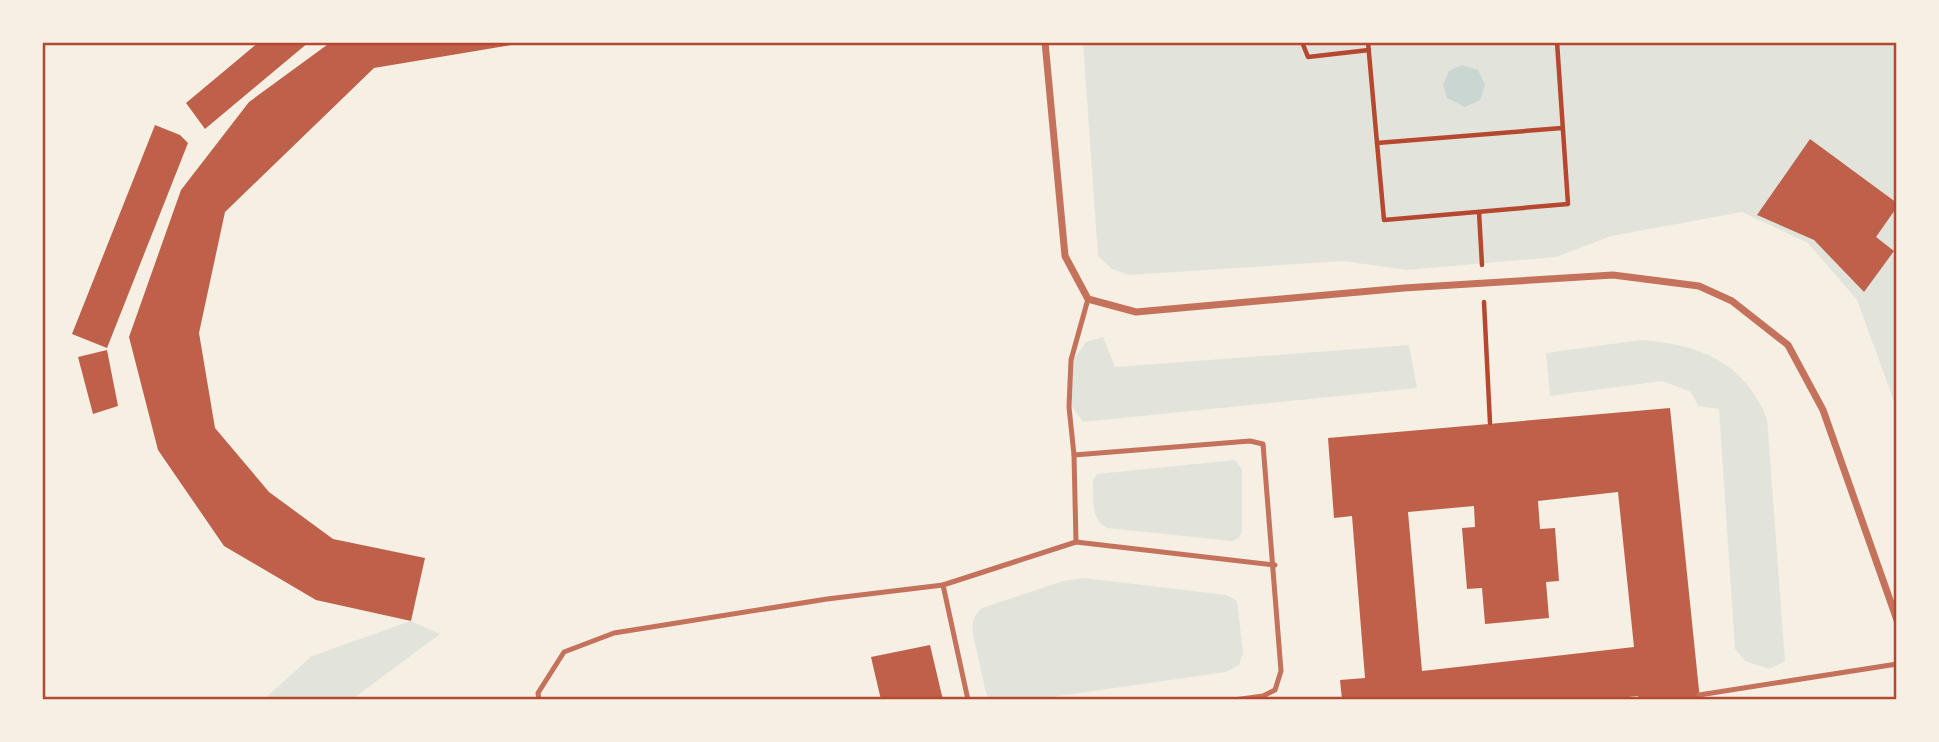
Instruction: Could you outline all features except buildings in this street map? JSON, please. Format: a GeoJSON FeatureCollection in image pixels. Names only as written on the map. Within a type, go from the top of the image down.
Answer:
{"type":"FeatureCollection","features":[{"type":"Feature","properties":{"kind":"street"},"geometry":{"type":"LineString","coordinates":[[1045,42],[1065,256],[1088,299],[1136,312],[1483,281],[1614,275],[1699,286],[1721,296],[1765,324],[1788,345],[1823,410],[1897,620]]}},
{"type":"Feature","properties":{"kind":"lane"},"geometry":{"type":"LineString","coordinates":[[1076,542],[1074,455],[1069,407],[1071,360],[1088,299]]}},
{"type":"Feature","properties":{"kind":"lane"},"geometry":{"type":"LineString","coordinates":[[1074,455],[1250,441],[1263,444],[1275,565],[1281,671],[1275,690],[1263,696],[1234,700]]}},
{"type":"Feature","properties":{"kind":"lane"},"geometry":{"type":"LineString","coordinates":[[539,700],[538,693],[564,652],[614,633],[827,599],[943,585],[1076,542],[1275,565]]}},
{"type":"Feature","properties":{"kind":"lane"},"geometry":{"type":"LineString","coordinates":[[943,585],[968,700]]}},
{"type":"Feature","properties":{"kind":"lane"},"geometry":{"type":"LineString","coordinates":[[1699,695],[1897,664]]}},
{"type":"Feature","properties":{"kind":"path"},"geometry":{"type":"LineString","coordinates":[[1302,42],[1308,57],[1369,50]]}},
{"type":"Feature","properties":{"kind":"path"},"geometry":{"type":"LineString","coordinates":[[1368,42],[1384,220],[1568,204],[1557,42]]}},
{"type":"Feature","properties":{"kind":"path"},"geometry":{"type":"LineString","coordinates":[[1377,143],[1562,128]]}},
{"type":"Feature","properties":{"kind":"path"},"geometry":{"type":"LineString","coordinates":[[1479,212],[1490,424]]}},
{"type":"Feature","properties":{"kind":"shaded area"},"geometry":{"type":"Polygon","coordinates":[[[1083,42],[1897,43],[1897,409],[1857,300],[1808,243],[1742,212],[1611,236],[1556,257],[1407,270],[1343,261],[1129,275],[1112,269],[1098,256],[1083,42]]]}},
{"type":"Feature","properties":{"kind":"shaded area"},"geometry":{"type":"Polygon","coordinates":[[[1462,65],[1478,70],[1485,85],[1480,100],[1465,107],[1447,98],[1443,85],[1449,71],[1462,65]]]}},
{"type":"Feature","properties":{"kind":"shaded area"},"geometry":{"type":"Polygon","coordinates":[[[1103,337],[1115,367],[1409,345],[1417,388],[1083,422],[1071,405],[1073,360],[1086,342],[1103,337]]]}},
{"type":"Feature","properties":{"kind":"shaded area"},"geometry":{"type":"Polygon","coordinates":[[[1641,340],[1682,346],[1718,360],[1746,383],[1758,399],[1767,419],[1785,661],[1769,669],[1745,661],[1735,649],[1719,409],[1698,406],[1691,392],[1662,381],[1550,396],[1546,353],[1641,340]]]}},
{"type":"Feature","properties":{"kind":"shaded area"},"geometry":{"type":"Polygon","coordinates":[[[1235,460],[1242,469],[1242,531],[1239,538],[1232,541],[1107,528],[1095,514],[1093,480],[1097,474],[1235,460]]]}},
{"type":"Feature","properties":{"kind":"shaded area"},"geometry":{"type":"Polygon","coordinates":[[[1084,578],[1226,595],[1237,601],[1243,653],[1239,665],[1226,672],[1031,700],[991,700],[986,693],[973,634],[973,622],[977,613],[982,608],[1063,581],[1084,578]]]}},
{"type":"Feature","properties":{"kind":"shaded area"},"geometry":{"type":"Polygon","coordinates":[[[411,621],[440,634],[351,700],[263,700],[312,656],[411,621]]]}}]}
